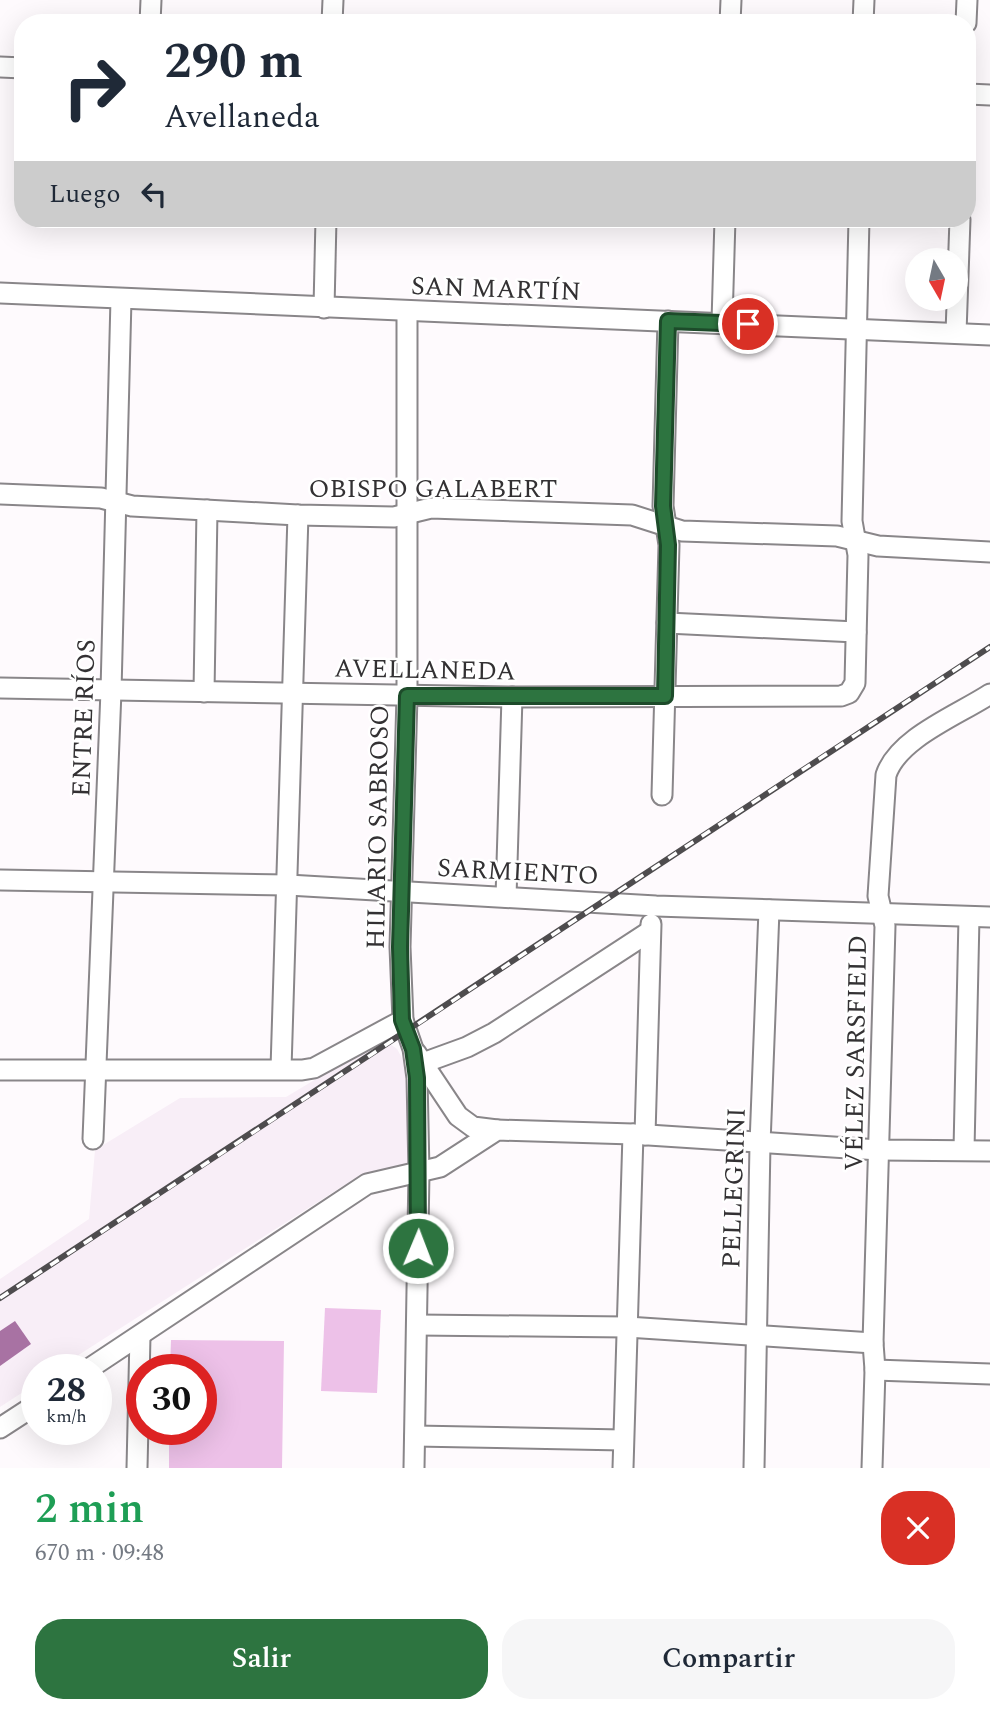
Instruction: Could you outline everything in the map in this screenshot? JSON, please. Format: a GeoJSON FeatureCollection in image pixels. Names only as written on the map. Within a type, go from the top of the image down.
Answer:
{"type":"FeatureCollection","features":[{"type":"Feature","properties":{"kind":"street"},"geometry":{"type":"LineString","coordinates":[[324,308],[326,228]]}},
{"type":"Feature","properties":{"kind":"street"},"geometry":{"type":"LineString","coordinates":[[722,322],[725,228]]}},
{"type":"Feature","properties":{"kind":"street"},"geometry":{"type":"LineString","coordinates":[[667,623],[856,632],[858,555],[852,521],[859,228]]}},
{"type":"Feature","properties":{"kind":"street"},"geometry":{"type":"LineString","coordinates":[[956,333],[960,228]]}},
{"type":"Feature","properties":{"kind":"street","name":"SAN MARTÍN"},"geometry":{"type":"LineString","coordinates":[[0,293],[990,335]]}},
{"type":"Feature","properties":{"kind":"street","name":"ENTRE RÍOS"},"geometry":{"type":"LineString","coordinates":[[93,1139],[111,691],[121,299]]}},
{"type":"Feature","properties":{"kind":"street","name":"HILARIO SABROSO"},"geometry":{"type":"LineString","coordinates":[[407,311],[407,696],[400,947],[402,1020],[418,1056],[419,1172],[414,1468]]}},
{"type":"Feature","properties":{"kind":"street"},"geometry":{"type":"LineString","coordinates":[[662,795],[668,545],[663,506],[668,321]]}},
{"type":"Feature","properties":{"kind":"street","name":"OBISPO GALABERT"},"geometry":{"type":"LineString","coordinates":[[0,494],[102,498],[117,503],[298,515],[394,517],[431,508],[632,515],[682,531],[837,536],[878,546],[990,552]]}},
{"type":"Feature","properties":{"kind":"street"},"geometry":{"type":"LineString","coordinates":[[205,692],[207,510]]}},
{"type":"Feature","properties":{"kind":"street"},"geometry":{"type":"LineString","coordinates":[[281,1069],[298,515]]}},
{"type":"Feature","properties":{"kind":"street","name":"AVELLANEDA"},"geometry":{"type":"LineString","coordinates":[[0,688],[512,697],[841,696],[849,692],[855,683],[856,632]]}},
{"type":"Feature","properties":{"kind":"street","name":"VÉLEZ SARSFIELD"},"geometry":{"type":"LineString","coordinates":[[872,1468],[885,926],[878,896],[886,775],[890,762],[901,749],[990,694]]}},
{"type":"Feature","properties":{"kind":"street"},"geometry":{"type":"LineString","coordinates":[[506,897],[512,697]]}},
{"type":"Feature","properties":{"kind":"street","name":"SARMIENTO"},"geometry":{"type":"LineString","coordinates":[[0,880],[288,885],[656,906],[990,918]]}},
{"type":"Feature","properties":{"kind":"street"},"geometry":{"type":"LineString","coordinates":[[623,1468],[627,1327],[649,932],[656,906]]}},
{"type":"Feature","properties":{"kind":"street","name":"PELLEGRINI"},"geometry":{"type":"LineString","coordinates":[[754,1468],[760,1144],[769,909]]}},
{"type":"Feature","properties":{"kind":"street"},"geometry":{"type":"LineString","coordinates":[[964,1150],[970,917]]}},
{"type":"Feature","properties":{"kind":"street"},"geometry":{"type":"LineString","coordinates":[[649,932],[494,1033],[467,1047],[418,1056],[463,1121],[473,1127],[496,1130],[639,1134],[879,1150],[990,1151]]}},
{"type":"Feature","properties":{"kind":"street"},"geometry":{"type":"LineString","coordinates":[[0,1070],[314,1068],[402,1020]]}},
{"type":"Feature","properties":{"kind":"street"},"geometry":{"type":"LineString","coordinates":[[112,1354],[367,1184],[440,1167],[496,1130]]}},
{"type":"Feature","properties":{"kind":"street"},"geometry":{"type":"LineString","coordinates":[[417,1325],[627,1327],[873,1343]]}},
{"type":"Feature","properties":{"kind":"street"},"geometry":{"type":"LineString","coordinates":[[137,1468],[140,1336]]}},
{"type":"Feature","properties":{"kind":"street"},"geometry":{"type":"LineString","coordinates":[[875,1370],[990,1374]]}},
{"type":"Feature","properties":{"kind":"street"},"geometry":{"type":"LineString","coordinates":[[0,1428],[21,1414]]}},
{"type":"Feature","properties":{"kind":"street"},"geometry":{"type":"LineString","coordinates":[[415,1436],[623,1440]]}},
{"type":"Feature","properties":{"kind":"shaded area"},"geometry":{"type":"Polygon","coordinates":[[[386,1041],[397,1049],[407,1067],[409,1166],[343,1186],[80,1354],[21,1354],[21,1393],[0,1407],[0,1279],[89,1219],[95,1150],[180,1098],[286,1097],[378,1042],[386,1041]]]}},
{"type":"Feature","properties":{"kind":"shaded area"},"geometry":{"type":"Polygon","coordinates":[[[325,1308],[381,1310],[377,1393],[321,1391],[325,1308]]]}},
{"type":"Feature","properties":{"kind":"shaded area"},"geometry":{"type":"Polygon","coordinates":[[[171,1340],[284,1341],[282,1468],[169,1468],[169,1445],[217,1445],[217,1354],[171,1354],[171,1340]]]}},
{"type":"Feature","properties":{"kind":"building"},"geometry":{"type":"Polygon","coordinates":[[[15,1321],[31,1344],[0,1366],[0,1331],[15,1321]]]}},
{"type":"Feature","properties":{"kind":"railway"},"geometry":{"type":"LineString","coordinates":[[0,1298],[990,647]]}},
{"type":"Feature","properties":{"kind":"route"},"geometry":{"type":"LineString","coordinates":[[418,1248],[417,1078],[413,1049],[402,1020],[400,947],[407,696],[665,696],[668,545],[663,506],[668,321],[748,324]]}}]}
